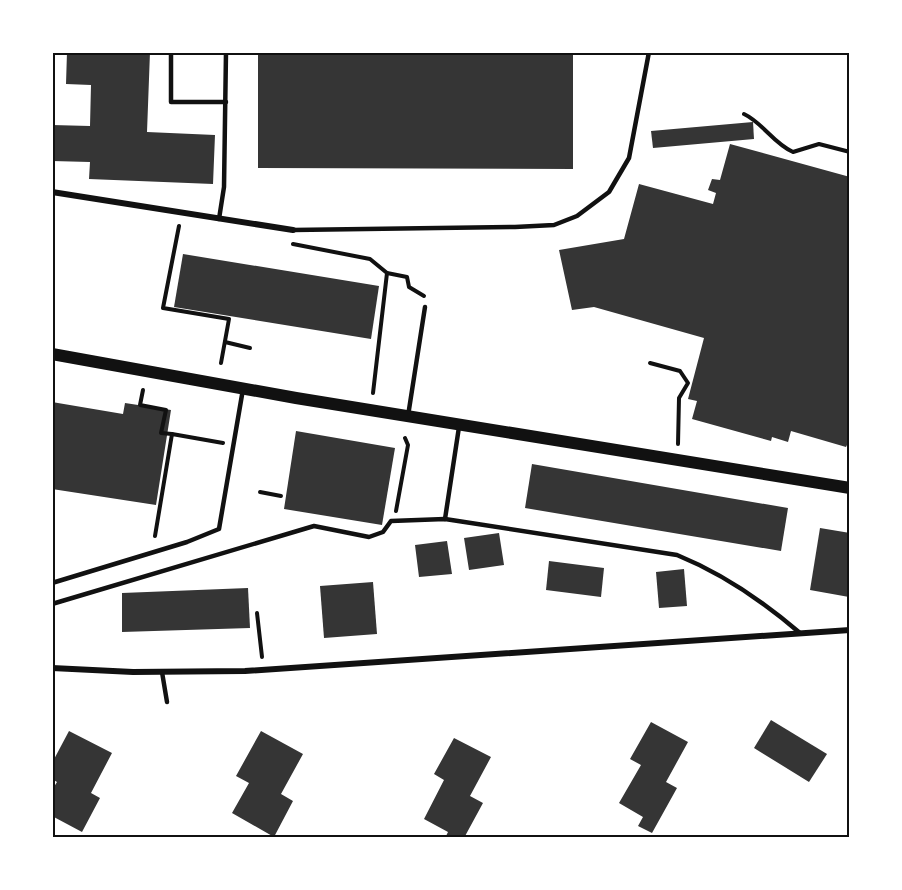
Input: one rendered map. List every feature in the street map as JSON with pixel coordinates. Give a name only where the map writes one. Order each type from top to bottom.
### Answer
[{"type":"main road","points":[[52,354],[243,389],[849,488]]},
{"type":"street","points":[[52,192],[293,230]]},
{"type":"street","points":[[52,668],[162,672],[320,666],[849,630]]},
{"type":"lane","points":[[171,52],[171,102],[226,102]]},
{"type":"lane","points":[[219,219],[224,186],[226,52]]},
{"type":"lane","points":[[293,230],[515,227],[554,225],[578,216],[609,192],[629,158],[649,52]]},
{"type":"lane","points":[[408,416],[425,307]]},
{"type":"lane","points":[[52,583],[188,542],[219,529],[243,389]]},
{"type":"lane","points":[[445,519],[460,424]]},
{"type":"lane","points":[[52,604],[314,526],[369,537],[383,532],[391,522],[395,521],[445,519],[677,555],[699,564],[773,610],[800,633]]},
{"type":"lane","points":[[162,672],[167,702]]},
{"type":"path","points":[[744,114],[756,119],[793,152],[819,144],[849,152]]},
{"type":"path","points":[[189,228],[178,226],[163,308],[229,319],[221,363]]},
{"type":"path","points":[[292,244],[370,259],[387,273],[407,277],[409,286],[429,299]]},
{"type":"path","points":[[373,393],[387,273]]},
{"type":"path","points":[[225,342],[250,348]]},
{"type":"path","points":[[650,363],[680,371],[688,383],[679,398],[678,444]]},
{"type":"path","points":[[143,390],[140,405],[166,410],[161,433],[234,445]]},
{"type":"path","points":[[155,536],[172,434]]},
{"type":"path","points":[[395,521],[408,445],[405,438]]},
{"type":"path","points":[[260,492],[281,496]]},
{"type":"path","points":[[257,614],[262,657]]},
{"type":"building","points":[[67,52],[150,52],[147,132],[215,135],[213,184],[89,179],[90,162],[52,161],[52,125],[90,126],[91,85],[66,84]]},
{"type":"building","points":[[258,52],[573,52],[573,169],[258,168]]},
{"type":"building","points":[[753,122],[754,139],[653,148],[651,131]]},
{"type":"building","points":[[730,144],[850,177],[850,439],[846,447],[791,431],[788,442],[772,437],[771,441],[692,419],[697,401],[688,399],[704,338],[594,307],[572,310],[559,250],[624,239],[639,184],[713,204],[716,193],[708,190],[712,179],[720,180]]},
{"type":"building","points":[[183,254],[379,286],[371,339],[174,307]]},
{"type":"building","points":[[52,402],[123,414],[125,403],[171,410],[156,505],[52,489]]},
{"type":"building","points":[[296,431],[395,448],[382,525],[284,509]]},
{"type":"building","points":[[532,464],[788,508],[781,551],[525,508]]},
{"type":"building","points":[[820,528],[850,533],[849,597],[810,590]]},
{"type":"building","points":[[499,533],[504,565],[469,570],[464,538]]},
{"type":"building","points":[[447,541],[452,574],[419,577],[415,545]]},
{"type":"building","points":[[549,561],[604,568],[601,597],[546,590]]},
{"type":"building","points":[[684,569],[687,606],[659,608],[656,572]]},
{"type":"building","points":[[373,582],[377,634],[324,638],[320,586]]},
{"type":"building","points":[[248,588],[250,628],[122,632],[122,593]]},
{"type":"building","points":[[771,720],[827,754],[809,782],[754,748]]},
{"type":"building","points":[[651,722],[688,742],[666,782],[677,788],[652,833],[638,826],[643,817],[619,803],[641,765],[630,759]]},
{"type":"building","points":[[69,731],[112,753],[91,793],[100,798],[82,832],[52,816],[52,790],[57,782],[52,779],[52,763]]},
{"type":"building","points":[[261,731],[303,754],[281,794],[293,801],[274,837],[232,813],[249,783],[236,776]]},
{"type":"building","points":[[454,738],[491,757],[470,796],[483,803],[464,838],[445,838],[448,832],[424,819],[444,780],[434,774]]}]
